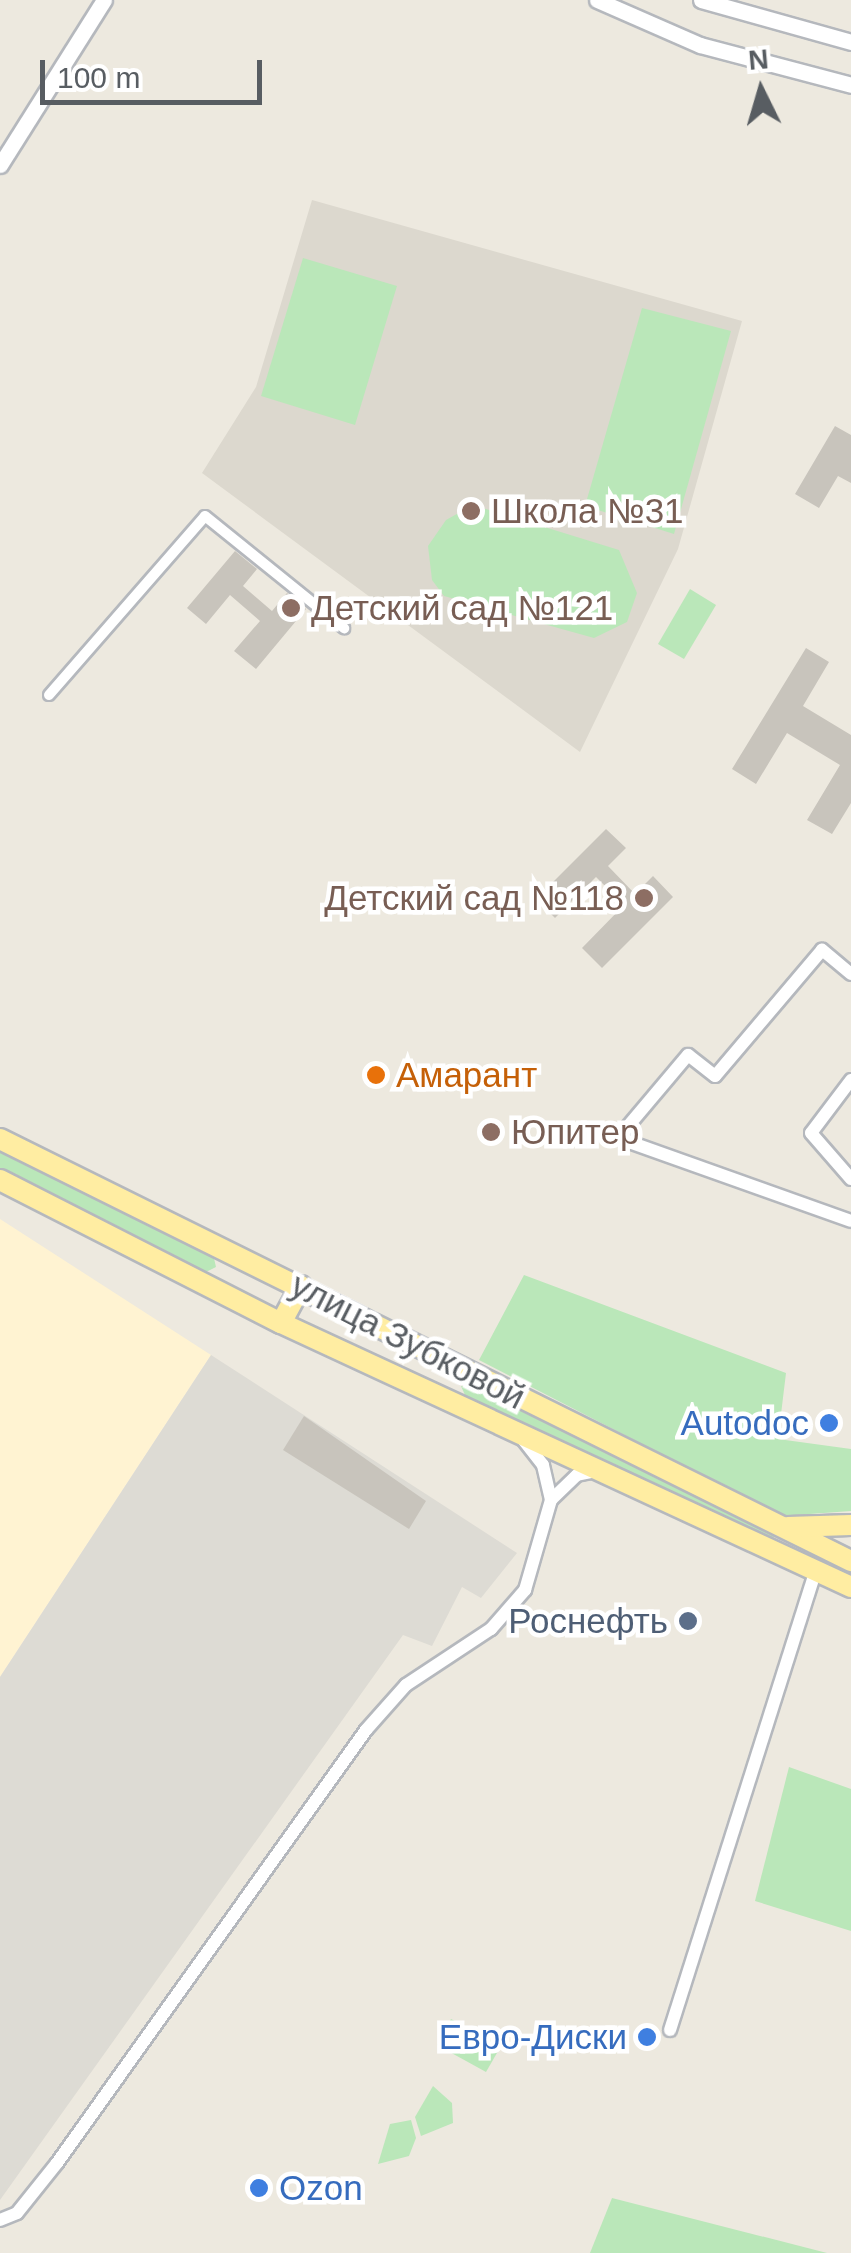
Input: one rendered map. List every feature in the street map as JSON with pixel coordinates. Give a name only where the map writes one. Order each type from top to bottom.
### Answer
[{"type":"main road","name":"улица Зубковой","points":[[0,1139],[851,1560]]},
{"type":"main road","name":"улица Зубковой","points":[[0,1180],[281,1323],[851,1587]]},
{"type":"main road","points":[[204,1284],[220,1279],[219,1249]]},
{"type":"main road","points":[[240,1302],[232,1285],[238,1269],[258,1266]]},
{"type":"main road","points":[[281,1323],[301,1286]]},
{"type":"main road","points":[[449,1401],[441,1382],[448,1370],[469,1373]]},
{"type":"main road","points":[[778,1526],[847,1526]]},
{"type":"main road","points":[[810,1567],[816,1544],[847,1526]]},
{"type":"street","points":[[0,165],[104,0]]},
{"type":"street","points":[[598,0],[700,45],[851,85]]},
{"type":"street","points":[[702,0],[851,42]]},
{"type":"street","points":[[49,696],[205,516],[344,628]]},
{"type":"street","points":[[851,974],[822,950],[715,1076],[688,1055],[618,1138],[851,1220]]},
{"type":"street","points":[[851,1080],[811,1132],[851,1178]]},
{"type":"street","points":[[0,2220],[17,2213],[58,2164],[366,1730],[406,1685],[512,1609],[534,1566],[551,1500],[543,1465],[521,1436]]},
{"type":"street","points":[[551,1500],[577,1475],[596,1471]]},
{"type":"street","points":[[670,2030],[810,1567]]},
{"type":"shaded area","name":"Школа №31","points":[[312,200],[742,321],[678,549],[580,752],[202,473],[256,387]]},
{"type":"shaded area","points":[[0,1219],[211,1355],[0,1677]]},
{"type":"shaded area","points":[[211,1355],[517,1553],[481,1598],[462,1587],[432,1646],[403,1635],[0,2200],[0,1677]]},
{"type":"green space","points":[[303,258],[397,286],[355,425],[261,396]]},
{"type":"green space","points":[[642,308],[731,331],[674,534],[585,506]]},
{"type":"green space","points":[[473,505],[619,550],[637,593],[627,622],[594,638],[444,596],[432,580],[428,546],[446,520]]},
{"type":"green space","points":[[690,589],[716,605],[684,659],[658,644]]},
{"type":"green space","points":[[0,1148],[213,1254],[216,1267],[204,1273],[0,1169]]},
{"type":"green space","points":[[524,1275],[786,1373],[778,1439],[851,1449],[851,1511],[782,1516],[479,1360]]},
{"type":"green space","points":[[461,1386],[472,1387],[778,1536],[768,1539],[468,1402]]},
{"type":"green space","points":[[789,1767],[851,1789],[851,1931],[755,1901]]},
{"type":"green space","points":[[451,2019],[501,2046],[486,2072],[437,2045]]},
{"type":"green space","points":[[433,2086],[452,2103],[453,2123],[421,2136],[415,2117]]},
{"type":"green space","points":[[411,2120],[416,2138],[409,2156],[378,2164],[390,2124]]},
{"type":"green space","points":[[612,2198],[827,2253],[590,2253]]},
{"type":"building","points":[[835,426],[851,435],[851,483],[838,476],[819,508],[795,494]]},
{"type":"building","name":"Детский сад №121","points":[[235,551],[257,569],[243,586],[272,611],[287,593],[306,609],[256,669],[234,651],[260,621],[230,595],[206,624],[187,608]]},
{"type":"building","points":[[806,648],[829,662],[803,706],[851,735],[851,803],[832,834],[807,820],[840,765],[787,733],[756,784],[732,769]]},
{"type":"building","name":"Детский сад №118","points":[[606,829],[626,848],[608,866],[635,894],[653,876],[673,897],[602,968],[582,948],[624,905],[596,877],[555,918],[536,899]]},
{"type":"building","points":[[304,1416],[426,1501],[409,1529],[283,1450]]},
{"type":"place","name":"Школа №31","points":[[471,511]]},
{"type":"place","name":"Детский сад №121","points":[[291,608]]},
{"type":"place","name":"Детский сад №118","points":[[644,898]]},
{"type":"place","name":"Амарант","points":[[376,1075]]},
{"type":"place","name":"Юпитер","points":[[491,1132]]},
{"type":"place","name":"Autodoc","points":[[829,1423]]},
{"type":"place","name":"Роснефть","points":[[688,1621]]},
{"type":"place","name":"Евро-Диски","points":[[647,2037]]},
{"type":"place","name":"Ozon","points":[[259,2188]]}]
